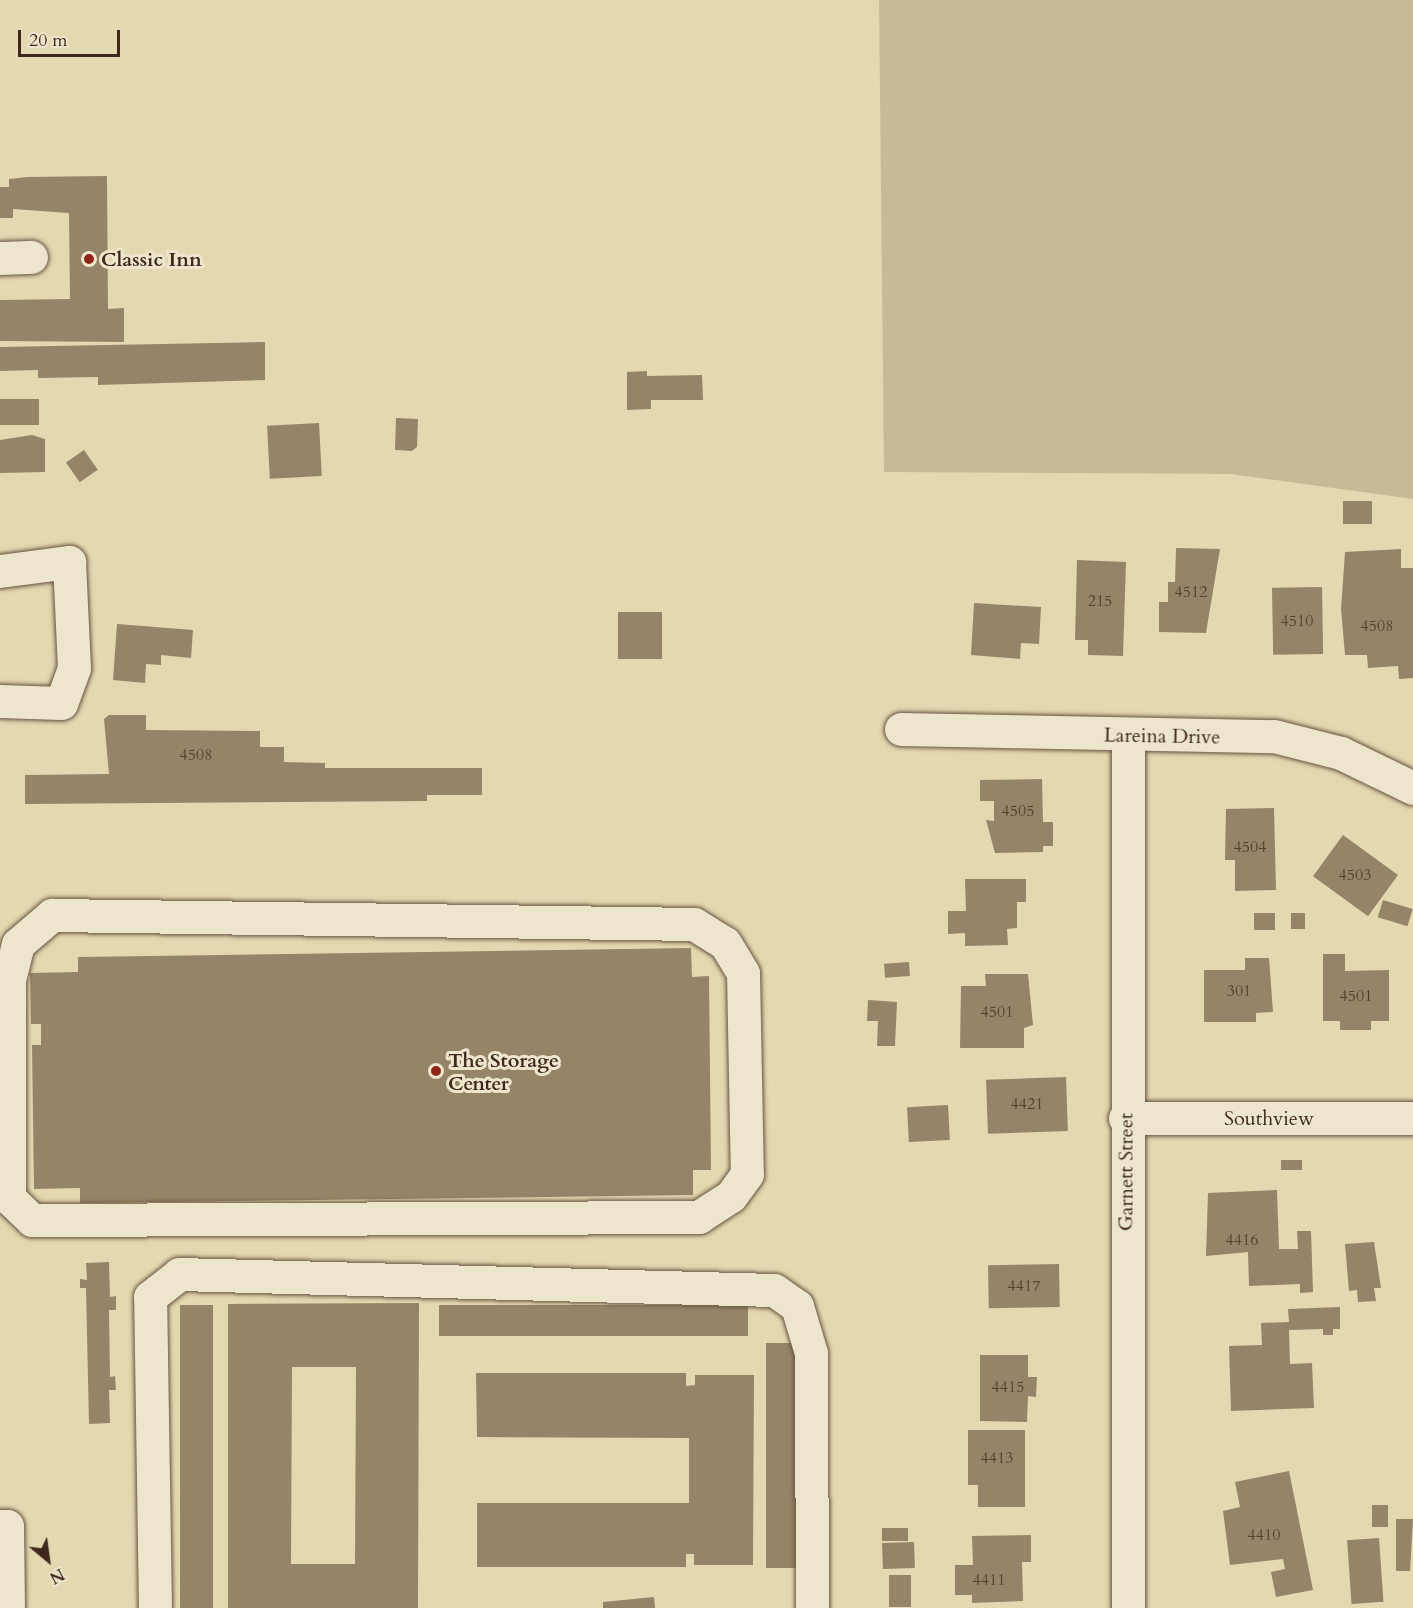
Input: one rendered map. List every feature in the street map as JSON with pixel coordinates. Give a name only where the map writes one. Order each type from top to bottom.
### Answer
[{"type":"street","points":[[0,570],[69,562],[74,668],[61,703],[0,701]]},
{"type":"street","name":"Lareina Drive","points":[[900,729],[1128,736],[1274,736],[1341,753],[1413,788]]},
{"type":"street","name":"Garnett Street","points":[[1128,736],[1125,1118],[1128,1608]]},
{"type":"street","points":[[52,915],[694,924],[725,943],[743,973],[747,1174],[731,1196],[699,1216],[32,1220],[9,1198],[4,1096],[9,980],[18,944],[52,915]]},
{"type":"street","name":"Southview","points":[[1125,1118],[1413,1118]]},
{"type":"street","points":[[155,1608],[150,1297],[179,1274],[774,1290],[798,1306],[811,1353],[812,1608]]},
{"type":"street","points":[[0,1526],[7,1526],[8,1608]]},
{"type":"shaded area","points":[[879,0],[1413,0],[1413,499],[1231,474],[884,472]]},
{"type":"building","name":"Classic Inn","points":[[107,176],[108,309],[124,308],[124,342],[0,341],[0,300],[70,299],[69,213],[13,209],[13,218],[0,218],[0,187],[9,187],[9,179],[28,177]]},
{"type":"building","points":[[265,342],[265,380],[98,385],[98,377],[38,378],[38,370],[0,371],[0,347]]},
{"type":"building","points":[[647,371],[647,376],[702,375],[703,400],[651,400],[651,409],[627,410],[627,372]]},
{"type":"building","points":[[0,399],[39,399],[39,425],[0,425]]},
{"type":"building","points":[[396,418],[418,419],[417,447],[412,451],[395,450]]},
{"type":"building","points":[[319,423],[322,476],[270,479],[267,426]]},
{"type":"building","points":[[32,435],[45,439],[45,472],[0,473],[0,440]]},
{"type":"building","points":[[84,450],[98,470],[80,482],[66,463]]},
{"type":"building","points":[[1343,501],[1372,501],[1372,524],[1343,524]]},
{"type":"building","points":[[1176,548],[1220,549],[1206,633],[1159,632],[1159,602],[1168,602],[1168,582],[1175,582]]},
{"type":"building","points":[[1401,549],[1401,568],[1413,568],[1413,678],[1399,679],[1398,666],[1368,668],[1367,655],[1345,655],[1341,609],[1345,552]]},
{"type":"building","points":[[1077,560],[1126,562],[1123,656],[1088,655],[1088,640],[1075,640]]},
{"type":"building","points":[[1322,587],[1323,654],[1273,655],[1272,588]]},
{"type":"building","points":[[974,603],[1041,607],[1039,644],[1021,643],[1020,659],[971,655]]},
{"type":"building","points":[[618,612],[662,612],[662,659],[618,659]]},
{"type":"building","points":[[117,624],[193,630],[191,658],[161,655],[161,665],[146,664],[145,683],[113,680]]},
{"type":"building","points":[[109,715],[146,715],[146,730],[260,731],[260,747],[284,747],[284,762],[325,763],[325,768],[482,768],[482,795],[427,795],[427,801],[25,804],[25,775],[109,774],[104,719]]},
{"type":"building","points":[[1042,779],[1043,822],[1053,822],[1053,846],[1043,846],[1043,852],[995,853],[986,820],[994,821],[994,801],[980,801],[980,780]]},
{"type":"building","points":[[1274,808],[1276,890],[1235,891],[1235,860],[1225,860],[1226,809]]},
{"type":"building","points":[[1343,835],[1398,875],[1368,916],[1313,876]]},
{"type":"building","points":[[965,879],[1026,879],[1026,902],[1017,902],[1017,928],[1007,929],[1008,945],[965,946],[965,933],[948,934],[948,911],[966,911]]},
{"type":"building","points":[[1383,900],[1413,909],[1407,926],[1378,917]]},
{"type":"building","points":[[1254,913],[1275,913],[1275,930],[1254,930]]},
{"type":"building","points":[[1291,913],[1305,913],[1305,929],[1291,929]]},
{"type":"building","points":[[691,948],[692,977],[709,976],[711,1170],[693,1170],[693,1195],[80,1203],[80,1188],[34,1189],[32,1045],[41,1045],[41,1024],[31,1024],[30,973],[78,972],[78,957]]},
{"type":"building","points":[[1323,954],[1345,954],[1345,971],[1389,970],[1389,1021],[1371,1021],[1371,1030],[1340,1030],[1340,1021],[1323,1021]]},
{"type":"building","points":[[1245,958],[1269,958],[1273,1012],[1256,1013],[1256,1022],[1204,1022],[1204,970],[1245,970]]},
{"type":"building","points":[[909,962],[910,976],[885,978],[884,964]]},
{"type":"building","points":[[985,974],[1028,974],[1033,1025],[1024,1028],[1024,1048],[960,1048],[961,986],[986,986]]},
{"type":"building","points":[[868,1000],[897,1002],[895,1046],[877,1046],[878,1021],[867,1021]]},
{"type":"building","points":[[1066,1077],[1068,1131],[988,1134],[986,1080]]},
{"type":"building","points":[[948,1105],[950,1140],[909,1142],[907,1107]]},
{"type":"building","points":[[1281,1160],[1302,1160],[1302,1170],[1281,1170]]},
{"type":"building","points":[[1277,1190],[1279,1249],[1298,1249],[1297,1231],[1311,1231],[1313,1292],[1300,1293],[1300,1284],[1249,1286],[1248,1252],[1206,1256],[1208,1193]]},
{"type":"building","points":[[1374,1242],[1381,1288],[1374,1288],[1376,1301],[1358,1302],[1357,1290],[1349,1291],[1345,1244]]},
{"type":"building","points":[[109,1262],[110,1297],[116,1296],[116,1310],[109,1310],[110,1377],[115,1376],[116,1390],[109,1390],[110,1423],[89,1424],[86,1288],[80,1288],[80,1279],[87,1280],[86,1263]]},
{"type":"building","points":[[1059,1264],[1060,1307],[989,1308],[988,1265]]},
{"type":"building","points":[[419,1303],[418,1608],[228,1608],[228,1304]],"holes":[[[292,1367],[356,1367],[355,1564],[291,1564]]]},
{"type":"building","points":[[180,1305],[213,1305],[213,1608],[180,1608]]},
{"type":"building","points":[[439,1305],[748,1305],[748,1336],[439,1336]]},
{"type":"building","points":[[1340,1307],[1340,1329],[1333,1329],[1333,1335],[1323,1335],[1323,1329],[1289,1330],[1290,1364],[1312,1363],[1314,1408],[1231,1411],[1229,1346],[1262,1345],[1261,1323],[1289,1322],[1288,1309]]},
{"type":"building","points":[[766,1343],[798,1343],[798,1568],[766,1568]]},
{"type":"building","points":[[980,1355],[1028,1355],[1028,1377],[1037,1377],[1036,1397],[1028,1396],[1027,1422],[980,1421]]},
{"type":"building","points":[[476,1373],[686,1373],[686,1386],[695,1385],[695,1375],[754,1375],[753,1565],[694,1565],[694,1554],[686,1554],[686,1567],[477,1567],[477,1503],[689,1503],[689,1438],[477,1437]]},
{"type":"building","points":[[968,1430],[1025,1430],[1025,1507],[978,1507],[978,1485],[968,1485]]},
{"type":"building","points":[[1289,1471],[1313,1590],[1276,1597],[1271,1572],[1285,1569],[1283,1559],[1230,1565],[1223,1511],[1240,1507],[1235,1482]]},
{"type":"building","points":[[1372,1505],[1388,1505],[1388,1527],[1372,1527]]},
{"type":"building","points":[[1396,1519],[1413,1519],[1410,1571],[1396,1571]]},
{"type":"building","points":[[882,1528],[908,1528],[908,1541],[882,1541]]},
{"type":"building","points":[[1031,1535],[1031,1562],[1022,1562],[1023,1601],[972,1603],[972,1595],[955,1595],[955,1565],[973,1565],[972,1536]]},
{"type":"building","points":[[1379,1538],[1383,1602],[1352,1604],[1347,1540]]},
{"type":"building","points":[[914,1542],[915,1568],[883,1569],[882,1543]]},
{"type":"building","points":[[889,1575],[911,1575],[911,1607],[889,1607]]},
{"type":"building","points":[[654,1597],[655,1608],[603,1608],[603,1602]]},
{"type":"place","name":"Classic Inn","points":[[89,259]]},
{"type":"place","name":"The Storage Center","points":[[436,1071]]}]
